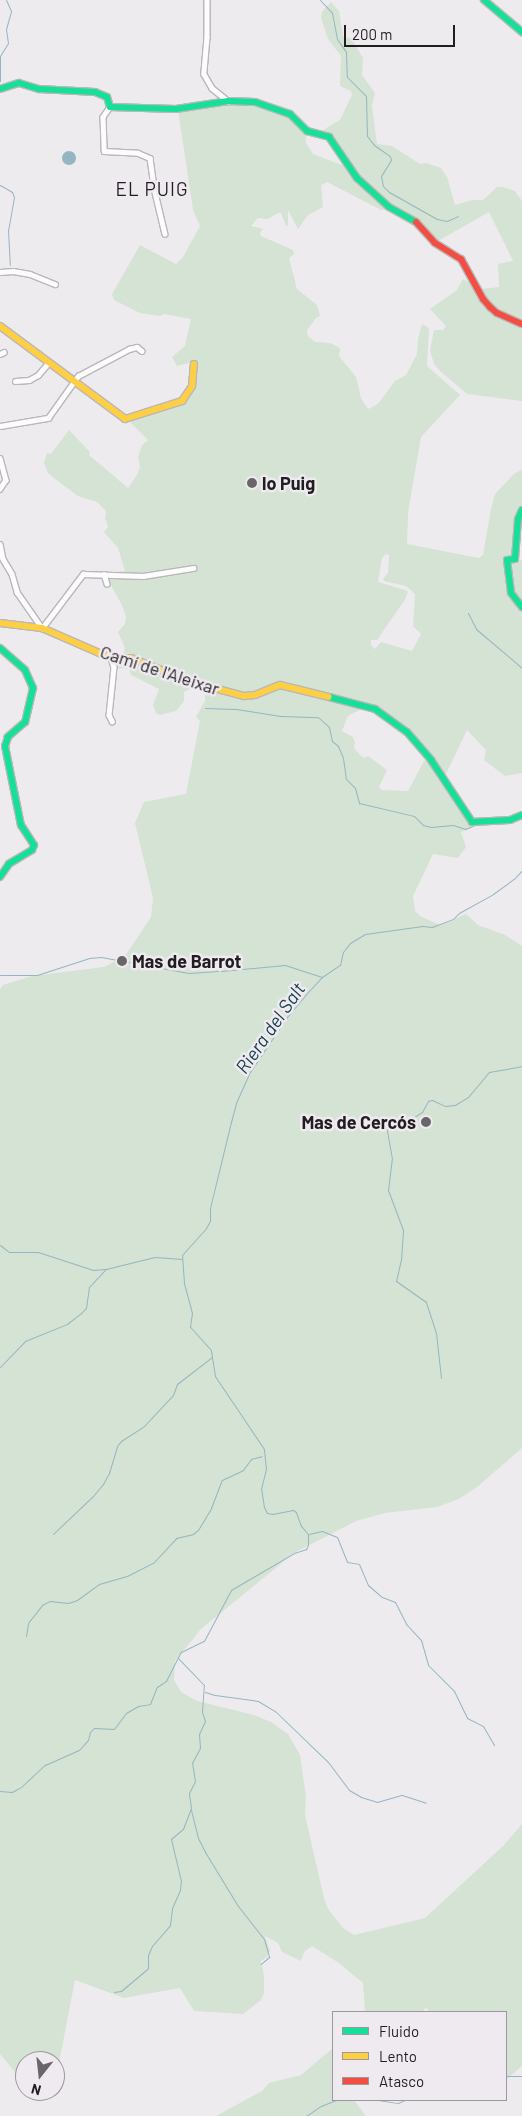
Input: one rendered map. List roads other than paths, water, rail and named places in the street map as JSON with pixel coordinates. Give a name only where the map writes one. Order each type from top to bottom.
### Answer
[{"type":"street","points":[[207,0],[204,74],[212,88],[228,101]]},
{"type":"street","points":[[484,0],[522,32]]},
{"type":"street","points":[[0,89],[18,83],[39,89],[95,92],[107,97],[110,107]]},
{"type":"street","points":[[110,107],[176,109],[228,101],[255,102],[290,114],[307,131],[328,137],[357,178],[389,207],[418,223],[435,243],[461,259],[483,299],[490,307],[497,313],[522,324]]},
{"type":"street","points":[[110,107],[103,117],[104,151],[138,153],[150,158],[154,188],[165,234]]},
{"type":"street","points":[[0,272],[13,271],[30,274],[55,284]]},
{"type":"street","points":[[0,326],[125,419],[182,401],[192,386],[194,364]]},
{"type":"street","points":[[0,426],[48,418],[73,381],[90,369],[129,349],[137,347],[142,351]]},
{"type":"street","points":[[15,381],[29,380],[38,375],[48,363]]},
{"type":"street","points":[[0,458],[6,480],[0,489]]},
{"type":"street","points":[[522,510],[518,519],[515,560],[507,560],[511,593],[522,607]]},
{"type":"street","points":[[0,544],[3,559],[12,574],[17,592],[42,628],[83,574],[143,576],[193,568]]},
{"type":"street","points":[[104,574],[107,584]]},
{"type":"street","name":"Camí de l'Aleixar","points":[[0,623],[42,628],[69,638],[111,658],[131,658],[192,682],[244,696],[255,696],[280,685],[375,709],[408,732],[431,760],[472,822],[510,820],[522,815]]},
{"type":"street","points":[[0,648],[26,670],[33,688],[25,722],[8,737],[5,750],[21,825],[34,845],[32,850],[9,864],[0,877]]},
{"type":"street","points":[[110,721],[109,715],[114,683],[114,667],[111,658]]},
{"type":"water","points":[[66,151],[72,151],[76,158],[72,165],[66,165],[62,161],[62,155]]},
{"type":"waterway","points":[[0,81],[0,56],[8,43],[6,29],[11,11],[6,0]]},
{"type":"waterway","points":[[320,0],[332,13],[337,39],[346,52],[347,77],[366,96],[367,136],[374,145],[390,156],[391,160],[381,176],[383,186],[389,192],[437,219],[447,221],[458,216]]},
{"type":"waterway","points":[[0,185],[12,192],[14,197],[8,230],[10,265]]},
{"type":"waterway","points":[[468,613],[476,629],[522,668]]},
{"type":"waterway","points":[[205,708],[236,709],[280,716],[318,717],[329,727],[332,741],[338,746],[343,758],[346,779],[355,788],[359,803],[414,816],[423,825],[431,827],[453,825],[465,829],[475,825]]},
{"type":"waterway","points":[[484,824],[505,823]]},
{"type":"waterway","name":"Riera del Salt","points":[[0,1791],[12,1792],[21,1787],[45,1765],[79,1750],[88,1740],[90,1732],[94,1728],[114,1729],[126,1713],[138,1706],[150,1704],[157,1687],[166,1681],[181,1652],[204,1641],[231,1590],[294,1553],[306,1549],[308,1534],[301,1526],[296,1512],[293,1510],[272,1514],[267,1513],[264,1507],[261,1489],[266,1469],[264,1449],[215,1376],[211,1350],[190,1327],[192,1313],[184,1283],[182,1255],[210,1221],[210,1208],[236,1103],[250,1072],[287,1017],[322,977],[340,965],[343,952],[350,943],[365,934],[422,926],[432,927],[453,919],[459,913],[493,894],[514,879],[522,870]]},
{"type":"waterway","points":[[0,975],[37,975],[89,958],[101,957],[189,973],[218,971]]},
{"type":"waterway","points":[[221,971],[285,965],[321,977]]},
{"type":"waterway","points":[[441,1378],[436,1333],[426,1302],[396,1281],[401,1260],[403,1230],[388,1190],[392,1159],[386,1126],[402,1125],[422,1112],[428,1101],[432,1100],[445,1106],[455,1105],[468,1097],[489,1072],[522,1066]]},
{"type":"waterway","points":[[0,1245],[9,1252],[38,1252],[93,1270],[105,1269]]},
{"type":"waterway","points":[[0,1367],[25,1341],[67,1324],[81,1313],[86,1308],[89,1287],[106,1269],[155,1257],[182,1259]]},
{"type":"waterway","points":[[53,1534],[103,1484],[109,1473],[117,1446],[121,1441],[144,1426],[173,1395],[177,1384],[212,1357]]},
{"type":"waterway","points":[[26,1636],[28,1623],[42,1605],[50,1601],[68,1603],[77,1600],[99,1584],[127,1576],[154,1562],[176,1538],[193,1534],[198,1530],[211,1508],[222,1480],[243,1470],[251,1459],[262,1456]]},
{"type":"waterway","points":[[309,1534],[322,1531],[337,1537],[347,1562],[359,1564],[368,1585],[382,1597],[395,1602],[406,1624],[421,1640],[428,1665],[454,1691],[467,1718],[483,1726],[494,1745]]},
{"type":"waterway","points":[[114,1992],[121,1991],[148,1968],[148,1955],[152,1946],[170,1925],[172,1908],[180,1890],[181,1881],[171,1839],[183,1829],[191,1808],[189,1793],[195,1781],[192,1763],[200,1748],[199,1734],[205,1721],[202,1712],[204,1685],[178,1658]]},
{"type":"waterway","points":[[205,1692],[258,1701],[276,1712],[328,1762],[349,1790],[361,1797],[377,1802],[402,1795],[426,1803]]},
{"type":"waterway","points":[[191,1810],[198,1838],[205,1852],[238,1906],[264,1939],[269,1957],[261,1964]]},
{"type":"waterway","points":[[507,2076],[522,2076]]},
{"type":"waterway","points":[[306,2116],[321,2106],[334,2101]]},
{"type":"waterway","points":[[385,2101],[398,2103],[403,2101]]},
{"type":"place","name":"lo Puig","points":[[252,483]]},
{"type":"place","name":"Mas de Barrot","points":[[122,961]]},
{"type":"place","name":"Mas de Cercós","points":[[426,1122]]},
{"type":"district","name":"EL PUIG","points":[[152,189]]}]
